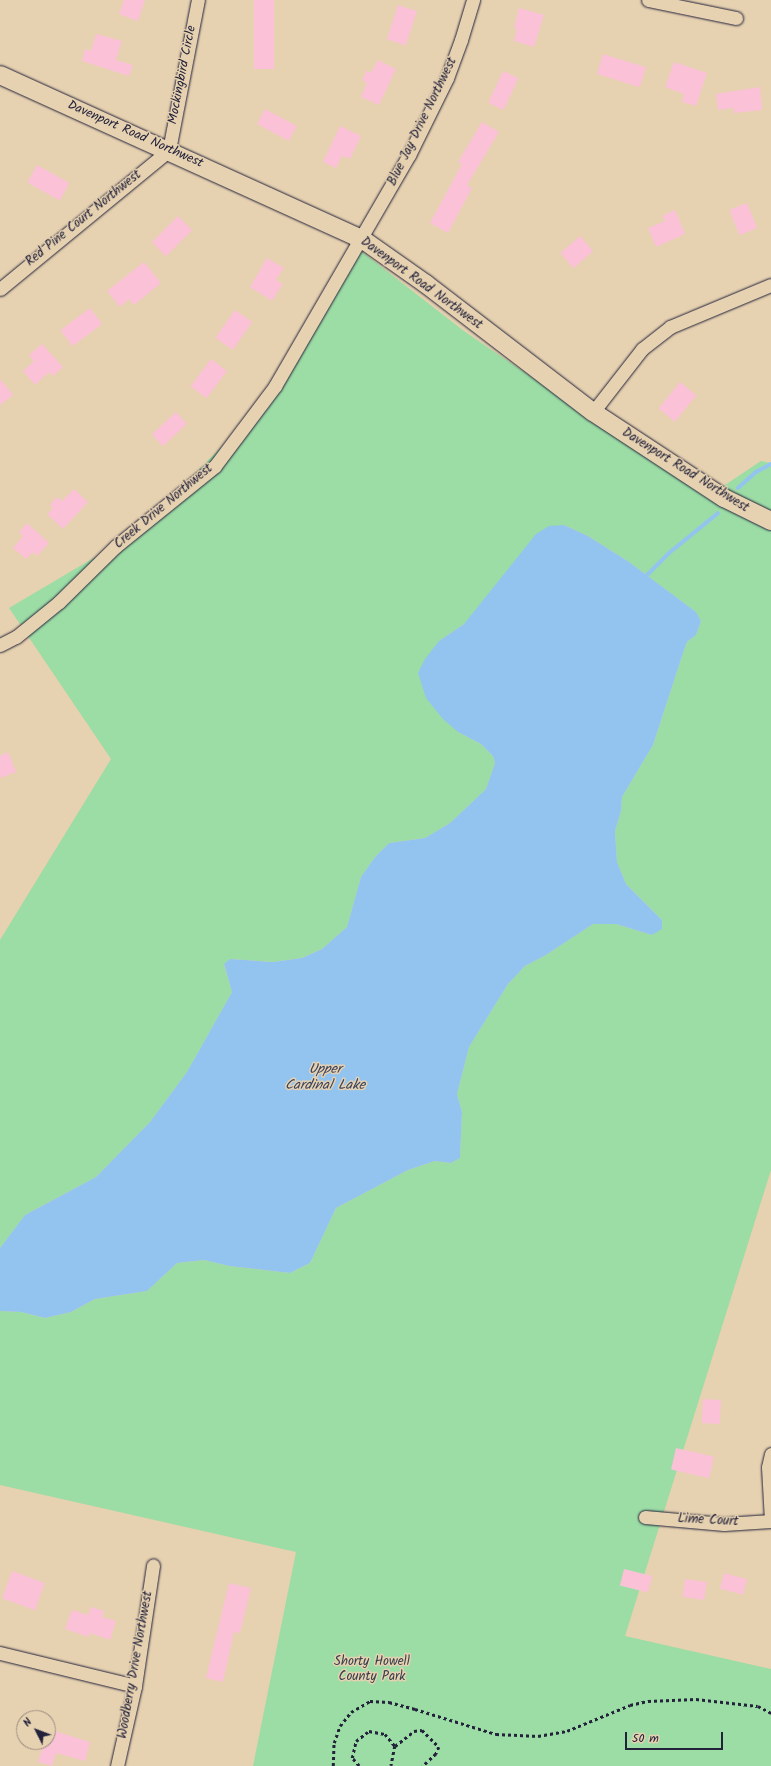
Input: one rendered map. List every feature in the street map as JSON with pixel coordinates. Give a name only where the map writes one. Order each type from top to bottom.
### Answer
[{"type":"street","name":"Mockingbird Circle","points":[[169,150],[198,0]]},
{"type":"street","name":"Blue Jay Drive Northwest","points":[[362,239],[409,155],[447,78],[462,40],[473,0]]},
{"type":"street","points":[[648,0],[736,18]]},
{"type":"street","name":"Davenport Road Northwest","points":[[0,75],[169,150],[362,239],[426,284],[594,412],[724,498],[771,521]]},
{"type":"street","name":"Red Pine Court Northwest","points":[[0,289],[169,150]]},
{"type":"street","name":"Creek Drive Northwest","points":[[0,645],[16,637],[59,602],[116,546],[215,466],[275,386],[362,239]]},
{"type":"street","points":[[594,412],[642,349],[670,327],[771,284]]},
{"type":"street","points":[[771,1454],[768,1467],[771,1521]]},
{"type":"street","name":"Lime Court","points":[[645,1517],[724,1524],[771,1521]]},
{"type":"street","name":"Woodberry Drive Northwest","points":[[118,1766],[135,1686],[153,1565]]},
{"type":"street","points":[[0,1653],[135,1686]]},
{"type":"path","points":[[332,1766],[334,1744],[340,1726],[351,1712],[370,1701],[389,1702],[496,1734],[538,1736],[567,1731],[630,1705],[648,1701],[696,1699],[758,1706],[771,1713]]},
{"type":"path","points":[[393,1765],[395,1746],[414,1731],[422,1730],[438,1747],[436,1754],[423,1766]]},
{"type":"path","points":[[359,1766],[352,1758],[356,1741],[369,1731],[385,1734],[395,1746]]},
{"type":"green space","name":"Shorty Howell County Park","points":[[361,251],[464,331],[603,426],[710,495],[761,461],[771,463],[771,1170],[625,1636],[771,1669],[771,1766],[253,1766],[296,1552],[0,1485],[0,1311],[21,1312],[45,1318],[71,1312],[95,1299],[147,1291],[177,1263],[204,1260],[229,1266],[290,1273],[310,1263],[336,1208],[408,1170],[435,1161],[451,1163],[460,1158],[462,1112],[457,1094],[469,1047],[508,984],[525,966],[546,955],[593,924],[616,924],[652,935],[662,920],[626,884],[617,862],[615,831],[621,811],[622,797],[653,745],[687,642],[696,635],[701,621],[696,612],[629,562],[588,536],[564,525],[464,624],[439,641],[458,732],[481,744],[493,756],[495,763],[486,789],[450,823],[425,838],[389,843],[375,857],[361,877],[347,927],[322,949],[302,958],[273,962],[230,959],[224,965],[232,992],[187,1072],[150,1122],[96,1177],[25,1215],[0,1248],[0,940],[111,759],[9,608],[136,533],[245,423]]},
{"type":"water","name":"Upper Cardinal Lake","points":[[564,525],[588,536],[629,562],[696,612],[701,621],[696,635],[687,642],[653,745],[622,797],[621,811],[615,831],[617,862],[626,884],[662,920],[662,929],[652,935],[616,924],[593,924],[546,955],[525,966],[508,984],[469,1047],[457,1094],[462,1112],[460,1158],[451,1163],[435,1161],[408,1170],[336,1208],[310,1263],[290,1273],[229,1266],[204,1260],[177,1263],[147,1291],[95,1299],[71,1312],[45,1318],[21,1312],[0,1311],[0,1248],[25,1215],[96,1177],[150,1122],[187,1072],[232,992],[224,964],[230,959],[273,962],[302,958],[322,949],[347,927],[361,877],[375,857],[389,843],[425,838],[450,823],[486,789],[495,763],[493,756],[481,744],[458,732],[443,719],[426,698],[418,673],[425,659],[439,641],[464,624],[536,534],[549,526]]},
{"type":"building","points":[[124,0],[145,0],[138,21],[119,14]]},
{"type":"building","points":[[254,0],[274,0],[274,69],[254,69]]},
{"type":"building","points":[[398,5],[417,11],[406,45],[387,39]]},
{"type":"building","points":[[519,8],[544,15],[534,47],[514,41],[517,29],[514,28]]},
{"type":"building","points":[[96,34],[122,41],[116,60],[133,65],[129,76],[82,61],[85,49],[91,51]]},
{"type":"building","points":[[603,54],[646,67],[640,87],[597,74]]},
{"type":"building","points":[[378,60],[396,69],[379,105],[361,97],[367,83],[362,80],[367,70],[371,73]]},
{"type":"building","points":[[674,62],[707,73],[696,106],[682,102],[684,94],[665,87]]},
{"type":"building","points":[[503,71],[518,78],[504,110],[488,103]]},
{"type":"building","points":[[760,87],[762,110],[734,113],[734,108],[718,110],[716,94]]},
{"type":"building","points":[[265,109],[297,126],[289,141],[257,124]]},
{"type":"building","points":[[482,122],[499,132],[467,185],[472,188],[448,233],[430,223],[462,164],[458,162]]},
{"type":"building","points":[[340,126],[361,136],[350,159],[342,156],[336,168],[323,162]]},
{"type":"building","points":[[37,165],[69,183],[60,200],[27,182]]},
{"type":"building","points":[[747,203],[757,228],[739,235],[729,210]]},
{"type":"building","points":[[675,210],[685,234],[656,247],[648,228],[665,221],[662,216]]},
{"type":"building","points":[[178,216],[192,230],[166,256],[152,242]]},
{"type":"building","points":[[580,236],[593,251],[573,268],[560,253]]},
{"type":"building","points":[[267,258],[284,268],[276,280],[283,284],[272,301],[250,287]]},
{"type":"building","points":[[144,262],[161,283],[134,305],[129,299],[120,307],[107,291]]},
{"type":"building","points":[[90,308],[102,324],[72,346],[60,330]]},
{"type":"building","points":[[235,310],[252,322],[233,350],[215,338]]},
{"type":"building","points":[[42,344],[63,367],[53,376],[49,372],[35,385],[23,371],[34,361],[29,355]]},
{"type":"building","points":[[211,359],[227,371],[207,398],[191,386]]},
{"type":"building","points":[[0,379],[13,395],[0,405]]},
{"type":"building","points":[[680,382],[696,395],[675,422],[659,408]]},
{"type":"building","points":[[176,412],[187,424],[163,446],[152,435]]},
{"type":"building","points":[[74,489],[88,502],[63,529],[47,514],[53,508],[50,505],[57,497],[62,501]]},
{"type":"building","points":[[27,523],[49,543],[37,556],[33,552],[26,559],[13,548],[23,536],[19,532]]},
{"type":"building","points":[[8,752],[16,772],[0,778],[0,756]]},
{"type":"building","points":[[703,1399],[721,1400],[720,1424],[702,1423]]},
{"type":"building","points":[[676,1448],[714,1457],[709,1478],[671,1469]]},
{"type":"building","points":[[624,1569],[652,1576],[648,1593],[620,1585]]},
{"type":"building","points":[[12,1571],[45,1583],[35,1610],[2,1598]]},
{"type":"building","points":[[724,1573],[747,1579],[743,1595],[720,1588]]},
{"type":"building","points":[[685,1579],[707,1582],[704,1600],[682,1597]]},
{"type":"building","points":[[229,1583],[251,1588],[240,1633],[234,1632],[223,1682],[206,1678]]},
{"type":"building","points":[[91,1607],[104,1611],[102,1617],[116,1621],[110,1640],[90,1633],[89,1637],[65,1629],[72,1610],[88,1615]]},
{"type":"building","points":[[56,1731],[90,1742],[85,1761],[56,1753],[52,1766],[38,1762],[42,1750],[56,1750]]},
{"type":"waterway","points":[[738,488],[756,472],[771,464]]},
{"type":"waterway","points":[[647,575],[669,553],[718,513]]}]
